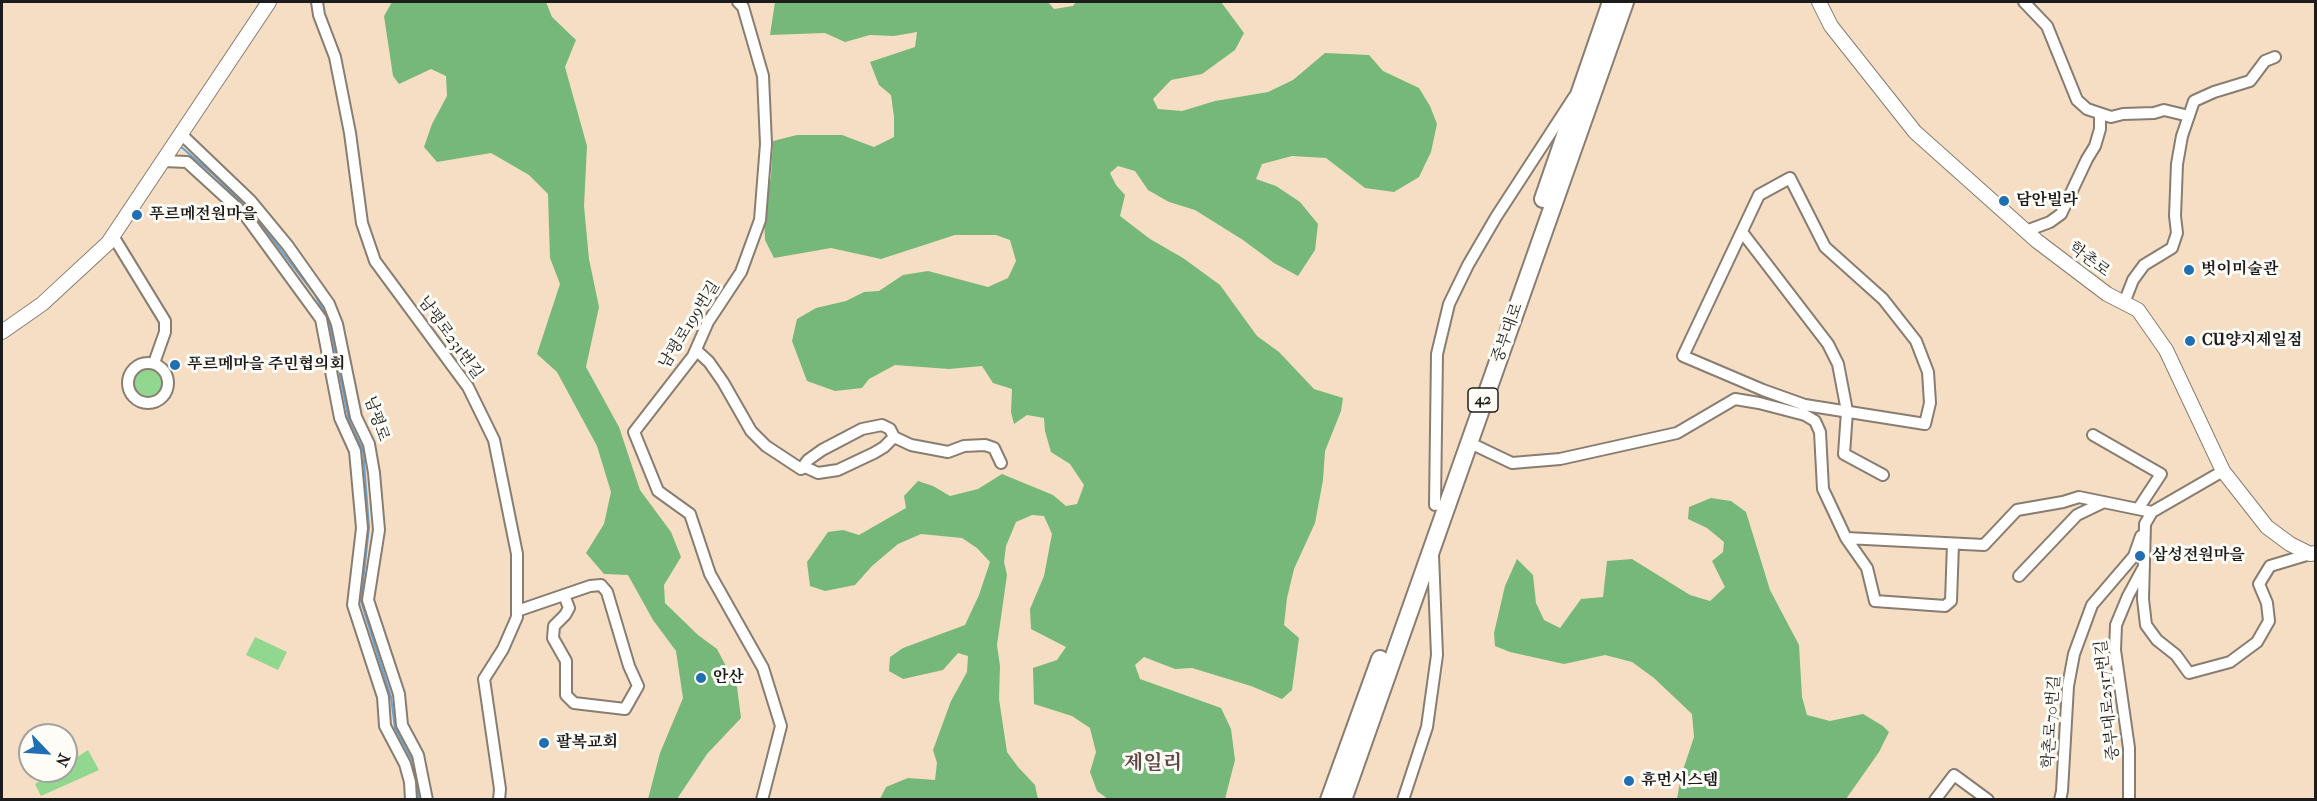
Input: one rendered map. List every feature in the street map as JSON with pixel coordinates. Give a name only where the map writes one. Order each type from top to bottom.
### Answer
[{"type":"main road","name":"중부대로","points":[[1329,800],[1611,2]]},
{"type":"main road","name":"중부대로","points":[[1343,800],[1625,2]]},
{"type":"street","points":[[2,332],[42,304],[108,243],[269,2]]},
{"type":"street","name":"남평로231번길","points":[[317,2],[319,15],[334,57],[350,133],[362,223],[375,261],[468,387],[494,440],[518,554],[518,617],[484,679],[500,789],[499,800]]},
{"type":"street","name":"남평로199번길","points":[[738,2],[743,7],[763,76],[766,144],[760,220],[741,272],[708,322],[696,350],[634,432],[658,491],[690,514],[710,574],[763,668],[781,726],[762,800]]},
{"type":"street","name":"학촌로","points":[[1819,2],[1831,26],[1915,132],[2026,231],[2107,294],[2138,310],[2166,350],[2223,471],[2267,527],[2290,544],[2313,553]]},
{"type":"street","points":[[2024,2],[2047,26],[2077,100],[2087,109],[2111,117],[2164,110],[2189,116]]},
{"type":"street","points":[[2124,303],[2133,280],[2144,265],[2172,248],[2177,233],[2175,216],[2177,164],[2182,136],[2194,101],[2250,81],[2265,61],[2275,57]]},
{"type":"street","points":[[1435,505],[1437,354],[1449,304],[1468,265],[1496,217],[1554,124],[1583,85]]},
{"type":"street","points":[[2026,231],[2050,222],[2061,214],[2095,146],[2100,129],[2100,115]]},
{"type":"street","name":"남평로","points":[[181,134],[250,200],[282,239],[329,304],[337,324],[356,417],[369,444],[374,473],[379,530],[368,600],[399,694],[402,725],[418,755],[427,800]]},
{"type":"street","name":"남평로","points":[[162,161],[187,162],[245,215],[321,319],[340,418],[355,451],[362,528],[353,605],[383,697],[385,726],[405,764],[410,782],[411,800]]},
{"type":"street","points":[[1790,178],[1825,247],[1883,299],[1916,341],[1928,372],[1930,403],[1925,424],[1805,405],[1683,356],[1742,232],[1759,195],[1790,178]]},
{"type":"street","points":[[1742,232],[1828,344],[1838,364],[1847,411],[1844,454],[1883,475]]},
{"type":"street","points":[[113,236],[165,321],[165,332],[154,363]]},
{"type":"street","points":[[696,350],[709,362],[723,382],[751,431],[766,446],[801,469],[805,467],[818,473],[838,470],[884,447],[894,436]]},
{"type":"street","points":[[1759,403],[1763,390]]},
{"type":"street","points":[[1468,442],[1512,463],[1560,459],[1677,433],[1735,399],[1759,403],[1805,415],[1815,421],[1820,432],[1823,489],[1846,538],[1867,568],[1875,601],[1945,606],[1952,601],[1953,544]]},
{"type":"street","points":[[805,467],[804,464],[822,450],[862,429],[882,425],[890,429],[894,436],[911,445],[948,452],[964,446],[985,445],[994,448],[1001,463]]},
{"type":"street","points":[[2093,435],[2161,474],[2138,509]]},
{"type":"street","name":"학촌로70번길","points":[[2060,800],[2068,686],[2074,654],[2092,604],[2134,556],[2145,524],[2152,512],[2223,471]]},
{"type":"street","points":[[1846,538],[1984,545],[2017,510],[2079,497],[2152,512]]},
{"type":"street","points":[[2019,576],[2077,515],[2104,502]]},
{"type":"street","name":"학촌로70번길","points":[[2145,524],[2143,613],[2146,625],[2157,640],[2176,655],[2189,673],[2230,662],[2257,642],[2269,621],[2267,603],[2259,584],[2270,566],[2313,553]]},
{"type":"street","points":[[1403,800],[1427,727],[1437,655],[1433,543]]},
{"type":"street","name":"중부대로2517번길","points":[[2130,800],[2129,748],[2115,650],[2116,625],[2128,596],[2144,568]]},
{"type":"street","points":[[518,611],[564,595],[590,586],[601,585],[607,592],[629,666],[638,686],[625,710],[574,703],[566,695],[566,661],[553,638],[554,626],[569,608],[564,595]]},
{"type":"street","points":[[1935,800],[1954,775],[1988,800]]},
{"type":"green space","points":[[392,2],[546,2],[552,17],[576,40],[565,67],[587,146],[584,206],[589,259],[599,307],[586,367],[619,427],[640,490],[671,532],[681,557],[664,585],[665,603],[698,635],[717,649],[737,687],[741,718],[707,754],[677,799],[648,799],[660,753],[683,698],[676,651],[653,620],[628,575],[604,574],[586,553],[604,524],[611,492],[597,446],[557,372],[537,354],[560,284],[550,258],[548,194],[529,175],[491,153],[437,162],[424,147],[432,124],[447,96],[446,76],[431,69],[399,84],[393,76],[384,16]]},
{"type":"green space","points":[[775,2],[1048,2],[1054,9],[1073,6],[1076,2],[1221,2],[1244,33],[1235,50],[1202,74],[1171,80],[1153,99],[1158,109],[1182,111],[1215,101],[1268,92],[1293,80],[1325,53],[1369,55],[1383,71],[1419,88],[1430,106],[1437,124],[1431,152],[1419,177],[1394,192],[1365,188],[1326,158],[1292,156],[1262,164],[1256,179],[1276,186],[1300,202],[1318,224],[1315,250],[1298,276],[1274,263],[1243,240],[1195,210],[1169,202],[1148,190],[1135,171],[1118,166],[1110,173],[1116,185],[1125,195],[1120,216],[1150,239],[1183,258],[1220,285],[1257,336],[1279,352],[1314,389],[1343,398],[1341,411],[1325,451],[1323,480],[1315,523],[1294,569],[1287,598],[1284,625],[1299,638],[1292,690],[1282,699],[1251,686],[1192,668],[1175,669],[1144,657],[1135,665],[1140,679],[1221,708],[1231,729],[1235,760],[1225,799],[1108,799],[1097,791],[1090,772],[1096,752],[1090,728],[1072,716],[1034,704],[1033,668],[1057,660],[1066,647],[1031,629],[1030,609],[1044,576],[1052,534],[1044,516],[1032,515],[1016,522],[1006,546],[1004,562],[1007,575],[997,645],[1000,666],[999,699],[1007,752],[1035,785],[1038,799],[880,799],[886,787],[908,778],[935,780],[937,763],[933,750],[951,701],[967,672],[968,656],[958,653],[943,670],[903,679],[889,671],[890,657],[903,648],[965,625],[979,595],[990,562],[977,548],[962,538],[921,534],[898,544],[872,566],[855,585],[825,591],[810,586],[807,562],[828,532],[843,530],[859,535],[906,508],[904,496],[918,481],[933,486],[950,496],[978,489],[1002,474],[1053,495],[1066,506],[1077,504],[1084,485],[1070,464],[1051,452],[1044,418],[1027,415],[1014,424],[1011,412],[1012,389],[993,383],[982,366],[949,369],[895,365],[869,379],[862,388],[835,391],[807,381],[792,341],[797,319],[816,308],[846,301],[864,292],[879,291],[903,275],[928,271],[988,287],[1008,278],[1016,261],[1010,240],[996,235],[955,235],[881,259],[831,248],[774,258],[765,240],[764,217],[771,176],[773,141],[797,135],[842,135],[874,147],[894,137],[891,95],[879,85],[870,62],[915,47],[917,32],[894,36],[870,35],[845,42],[825,33],[770,35]]},
{"type":"green space","points":[[148,368],[159,372],[163,383],[159,394],[148,398],[137,394],[133,383],[137,372]]},
{"type":"green space","points":[[1711,498],[1731,501],[1746,512],[1770,590],[1799,645],[1802,697],[1807,715],[1830,721],[1863,714],[1889,732],[1879,752],[1846,799],[1677,799],[1681,776],[1694,737],[1692,714],[1654,678],[1632,662],[1605,655],[1564,664],[1510,652],[1495,646],[1494,633],[1505,586],[1517,559],[1533,575],[1536,603],[1544,620],[1560,628],[1581,599],[1603,597],[1607,561],[1632,559],[1690,595],[1710,601],[1725,587],[1712,561],[1723,552],[1724,542],[1707,528],[1688,519],[1689,507]]},
{"type":"green space","points":[[255,637],[287,652],[278,670],[246,655]]},
{"type":"green space","points":[[88,750],[99,770],[78,779],[78,756]]},
{"type":"green space","points":[[37,783],[70,783],[41,796]]},
{"type":"waterway","points":[[180,146],[214,175],[254,215],[315,295],[329,320],[349,421],[363,450],[369,527],[361,601],[391,697],[395,728],[413,762],[419,800]]},
{"type":"place","name":"담안빌라","points":[[2004,201]]},
{"type":"place","name":"푸르메전원마을","points":[[137,215]]},
{"type":"place","name":"벗이미술관","points":[[2189,270]]},
{"type":"place","name":"CU양지제일점","points":[[2190,341]]},
{"type":"place","name":"푸르메마을 주민협의회","points":[[175,365]]},
{"type":"place","name":"삼성전원마을","points":[[2140,556]]},
{"type":"place","name":"안산","points":[[701,678]]},
{"type":"place","name":"팔복교회","points":[[544,743]]},
{"type":"place","name":"휴먼시스템","points":[[1629,781]]},
{"type":"district","name":"제일리","points":[[1153,764]]}]
